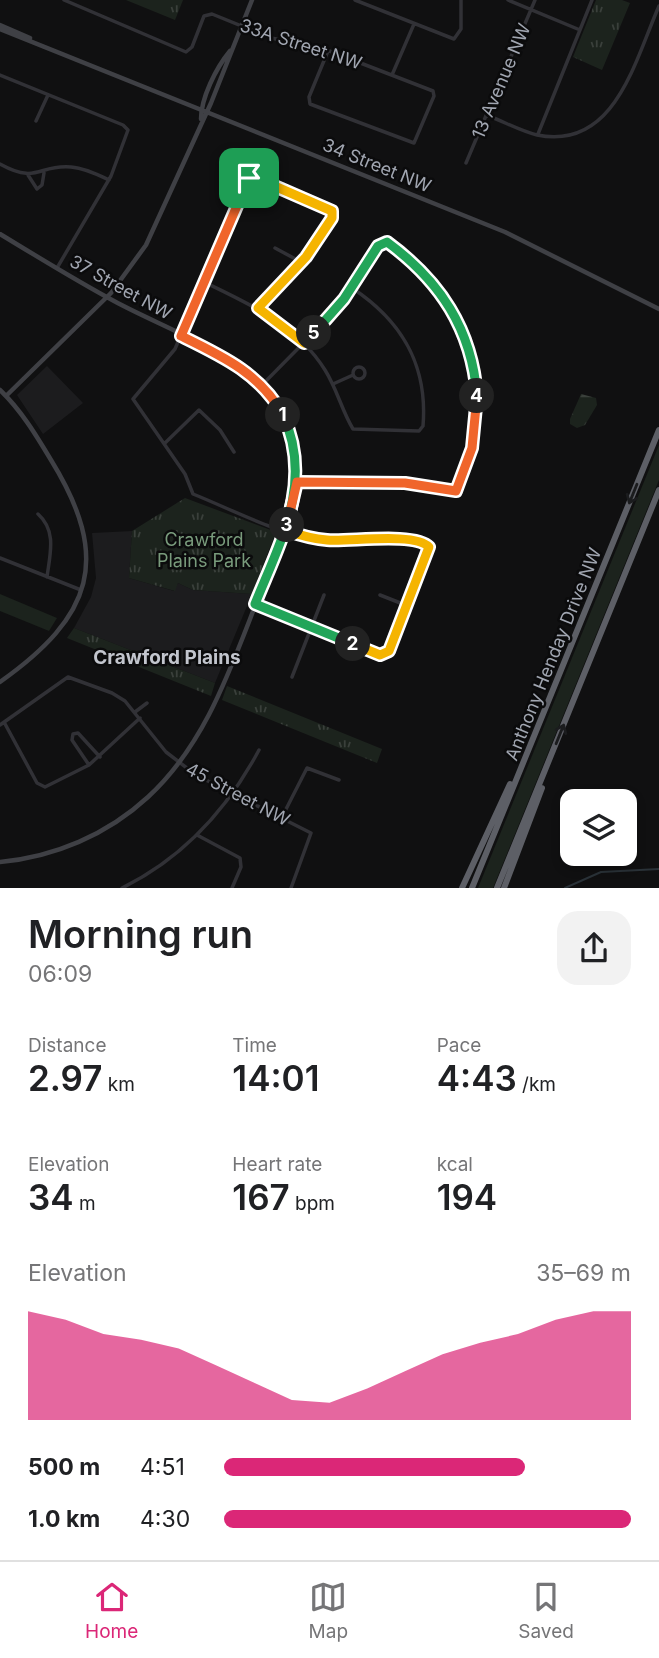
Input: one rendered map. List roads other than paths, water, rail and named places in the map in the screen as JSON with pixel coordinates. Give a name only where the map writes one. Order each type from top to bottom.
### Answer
[{"type":"highway","name":"Anthony Henday Drive NW","points":[[472,888],[659,430]]},
{"type":"highway","name":"Anthony Henday Drive NW","points":[[497,888],[659,489]]},
{"type":"highway","points":[[462,888],[552,693]]},
{"type":"highway","points":[[504,888],[546,777],[550,758]]},
{"type":"street","name":"33A Street NW","points":[[65,0],[188,51],[206,14],[271,38],[328,51],[391,75],[434,93],[414,143],[308,101],[328,51]]},
{"type":"street","points":[[6,396],[106,297],[151,236],[201,120],[208,111],[252,0]]},
{"type":"street","points":[[355,0],[367,2],[449,38],[457,38],[462,20],[461,0]]},
{"type":"street","points":[[508,0],[580,30]]},
{"type":"street","name":"13 Avenue NW","points":[[466,163],[535,0]]},
{"type":"street","points":[[538,135],[592,0]]},
{"type":"street","points":[[486,115],[538,135],[575,134],[604,118],[612,107],[659,6]]},
{"type":"street","points":[[391,75],[414,24]]},
{"type":"street","name":"34 Street NW","points":[[0,27],[505,232],[659,309]]},
{"type":"street","points":[[201,120],[201,109],[222,60],[231,50]]},
{"type":"street","points":[[0,75],[128,128],[109,180],[57,268]]},
{"type":"street","points":[[36,121],[48,94]]},
{"type":"street","points":[[607,103],[612,107]]},
{"type":"street","points":[[0,164],[28,175],[70,167],[109,180]]},
{"type":"street","points":[[28,175],[37,188],[42,185],[44,173]]},
{"type":"street","points":[[255,604],[384,655],[390,649],[408,606],[429,547],[424,543],[406,540],[319,540],[285,530],[192,494],[185,474],[132,399],[169,359],[249,178],[256,178],[332,211],[332,218],[302,262],[258,308]]},
{"type":"street","name":"37 Street NW","points":[[0,234],[106,297],[236,364],[262,386],[286,422],[296,454],[297,482],[285,530],[209,716],[179,764],[134,809],[79,842],[33,857],[0,862]]},
{"type":"street","points":[[262,386],[304,343],[351,288],[383,242],[406,256],[432,281],[454,313],[467,343],[475,376],[477,421],[468,463],[456,491],[405,483],[297,482]]},
{"type":"street","points":[[275,248],[302,262]]},
{"type":"street","points":[[204,282],[258,308],[304,343],[333,384],[353,429],[390,432],[422,429],[424,390],[411,348],[388,316],[351,288]]},
{"type":"street","points":[[333,384],[353,375]]},
{"type":"street","points":[[0,390],[29,425],[77,505],[86,547],[81,590],[68,618],[53,639],[0,682]]},
{"type":"street","points":[[165,443],[198,410],[220,430],[234,452]]},
{"type":"street","points":[[38,514],[48,527],[51,542],[47,577]]},
{"type":"street","points":[[0,558],[81,590]]},
{"type":"street","points":[[292,677],[324,595]]},
{"type":"street","points":[[380,595],[408,606]]},
{"type":"street","name":"45 Street NW","points":[[2,724],[70,677],[118,696],[179,764],[311,833],[291,888]]},
{"type":"street","points":[[135,712],[146,704]]},
{"type":"street","points":[[2,724],[41,786],[50,786],[100,757],[140,718]]},
{"type":"street","points":[[89,765],[72,740],[73,734],[78,733],[100,757]]},
{"type":"street","points":[[126,887],[169,859],[197,835],[235,793],[259,750]]},
{"type":"street","points":[[282,817],[307,768],[339,780]]},
{"type":"street","points":[[197,835],[235,855],[242,862],[232,888]]},
{"type":"waterway","points":[[565,888],[601,872],[659,869]]},
{"type":"district","name":"Crawford Plains","points":[[167,657]]},
{"type":"park label","name":"Crawford Plains Park","points":[[204,549]]}]
